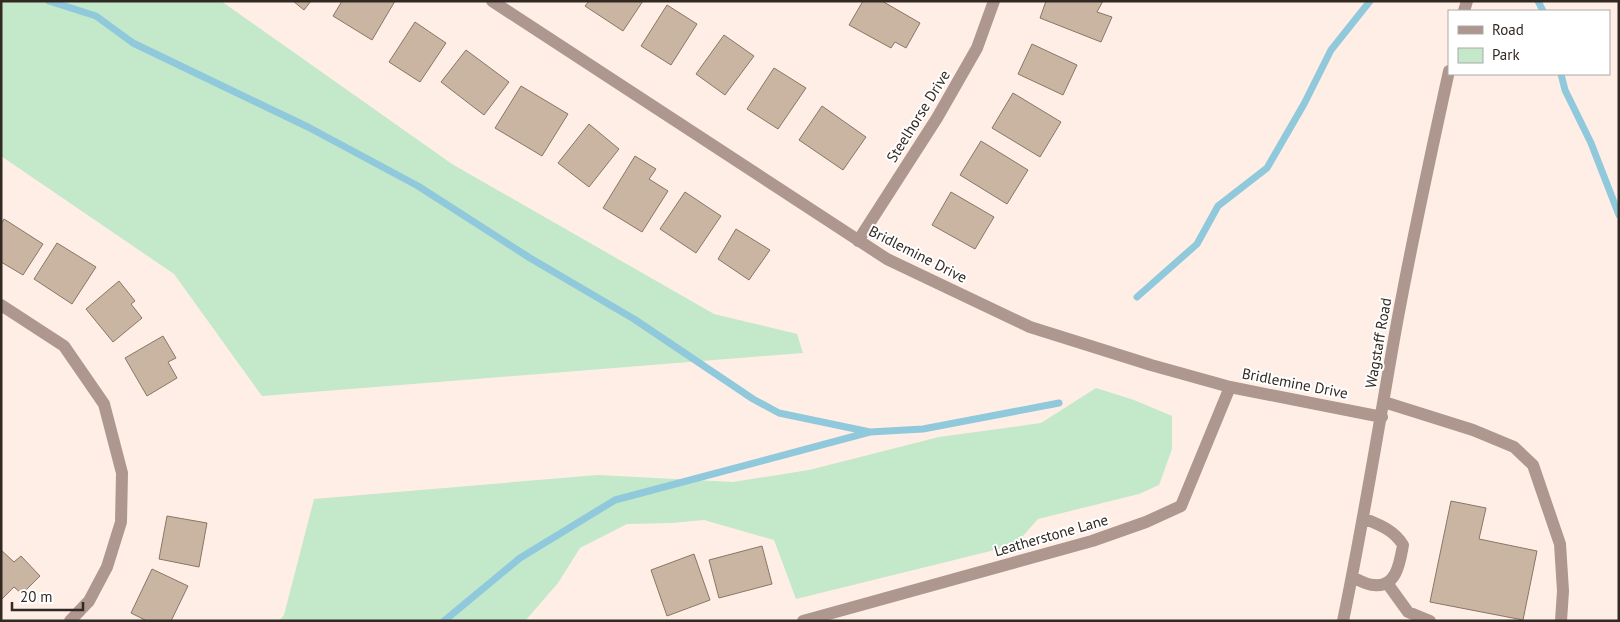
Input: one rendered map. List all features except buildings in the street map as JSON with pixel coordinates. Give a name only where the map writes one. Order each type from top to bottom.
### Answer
[{"type":"street","name":"Bridlemine Drive","points":[[492,1],[892,262],[1030,327],[1151,365],[1230,387],[1382,417]]},
{"type":"street","name":"Steelhorse Drive","points":[[858,241],[946,103],[978,48],[994,1]]},
{"type":"street","name":"Wagstaff Road","points":[[1343,621],[1364,518],[1373,454],[1382,417],[1393,346],[1418,216],[1448,75]]},
{"type":"street","points":[[1,305],[64,346],[104,404],[122,473],[121,522],[107,567],[89,601],[70,621]]},
{"type":"street","name":"Leatherstone Lane","points":[[803,621],[1092,542],[1146,522],[1180,506],[1230,387]]},
{"type":"street","points":[[1384,402],[1473,430],[1514,447],[1533,465],[1560,544],[1563,591],[1561,621]]},
{"type":"street","points":[[1352,577],[1375,586],[1387,583],[1398,571],[1403,545],[1397,536],[1384,526],[1364,518]]},
{"type":"street","points":[[1387,583],[1408,612],[1430,621]]},
{"type":"green space","points":[[1,1],[221,1],[452,164],[714,314],[797,334],[803,353],[262,396],[174,274],[1,156]]},
{"type":"green space","points":[[1096,388],[1134,400],[1172,416],[1172,449],[1159,485],[1139,494],[1038,519],[1015,545],[796,599],[774,540],[704,520],[627,524],[580,548],[558,583],[525,621],[279,621],[284,615],[314,499],[598,475],[733,482],[809,470],[939,437],[1041,423]]},
{"type":"waterway","points":[[49,1],[96,16],[133,43],[308,127],[418,186],[530,258],[634,319],[753,399],[779,413],[870,432]]},
{"type":"waterway","points":[[1137,297],[1197,244],[1218,206],[1267,168],[1304,104],[1331,50],[1370,1]]},
{"type":"waterway","points":[[1538,1],[1542,10]]},
{"type":"waterway","points":[[1561,75],[1565,90],[1591,143],[1619,215]]},
{"type":"waterway","points":[[444,621],[520,558],[615,500],[870,432],[923,429],[1059,403]]}]
